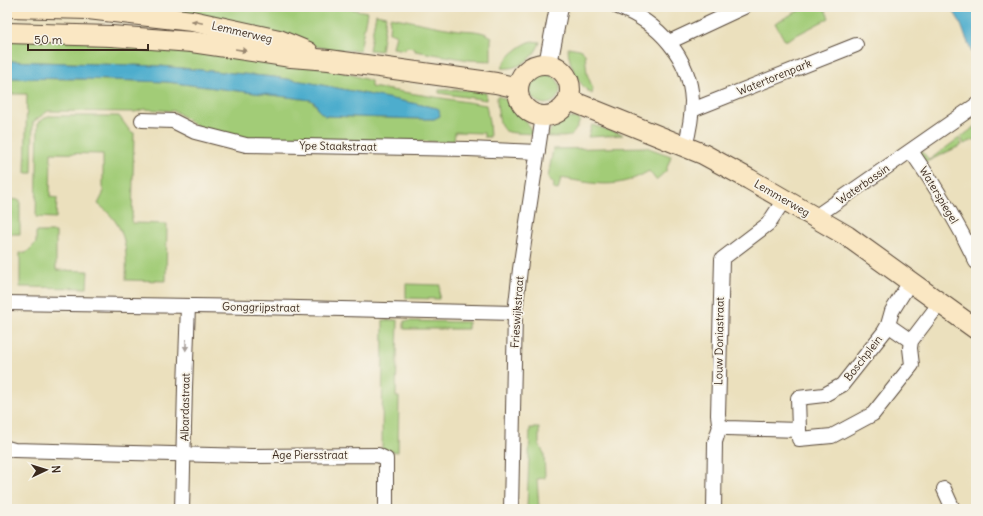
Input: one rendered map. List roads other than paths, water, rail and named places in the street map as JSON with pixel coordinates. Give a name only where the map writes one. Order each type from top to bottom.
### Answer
[{"type":"main road","name":"Lemmerweg","points":[[9,7],[88,9],[192,21],[279,40],[329,60]]},
{"type":"main road","name":"Lemmerweg","points":[[7,33],[111,36],[192,42],[291,57],[329,60],[496,83],[518,88]]},
{"type":"main road","points":[[548,64],[560,68],[567,77],[570,88],[569,100],[562,110],[556,114],[543,116],[536,115],[526,109],[520,100],[518,88],[523,74],[528,69],[534,65],[548,64]]},
{"type":"main road","name":"Lemmerweg","points":[[569,100],[703,154],[815,217],[847,236],[976,329]]},
{"type":"street","points":[[548,64],[559,7]]},
{"type":"street","points":[[618,7],[638,15],[650,23],[669,42],[680,58],[686,73],[690,90],[692,110],[690,128],[685,147]]},
{"type":"street","points":[[669,42],[744,7]]},
{"type":"street","name":"Watertorenpark","points":[[692,110],[856,45]]},
{"type":"street","name":"Waterbassin","points":[[815,217],[976,105]]},
{"type":"street","name":"Frieswijkstraat","points":[[511,509],[515,313],[520,269],[543,116]]},
{"type":"street","name":"Ype Staakstraat","points":[[142,120],[173,121],[195,132],[246,145],[468,149],[538,152]]},
{"type":"street","name":"Waterspiegel","points":[[911,151],[925,170],[948,208],[976,262]]},
{"type":"street","name":"Louw Doniastraat","points":[[714,509],[715,442],[720,426],[718,415],[722,259],[768,224],[784,200]]},
{"type":"street","name":"Boschplein","points":[[799,430],[798,398],[824,395],[842,385],[884,332],[888,325],[892,311],[910,282]]},
{"type":"street","name":"Gonggrijpstraat","points":[[7,303],[515,313]]},
{"type":"street","points":[[720,426],[727,428],[799,430],[799,439],[832,436],[873,414],[912,365],[910,348],[911,340],[940,303]]},
{"type":"street","name":"Albardastraat","points":[[182,509],[188,306]]},
{"type":"street","name":"Boschplein","points":[[888,325],[911,340]]},
{"type":"street","points":[[7,448],[14,450],[184,453]]},
{"type":"street","name":"Age Piersstraat","points":[[184,453],[251,456],[378,455],[386,459],[386,509]]},
{"type":"street","points":[[944,489],[953,509]]},
{"type":"water","points":[[951,7],[976,7],[976,64],[960,22]]},
{"type":"water","points":[[7,61],[160,66],[274,77],[307,82],[437,108],[440,116],[434,119],[422,119],[325,116],[318,110],[316,104],[311,100],[167,82],[7,78]]}]
